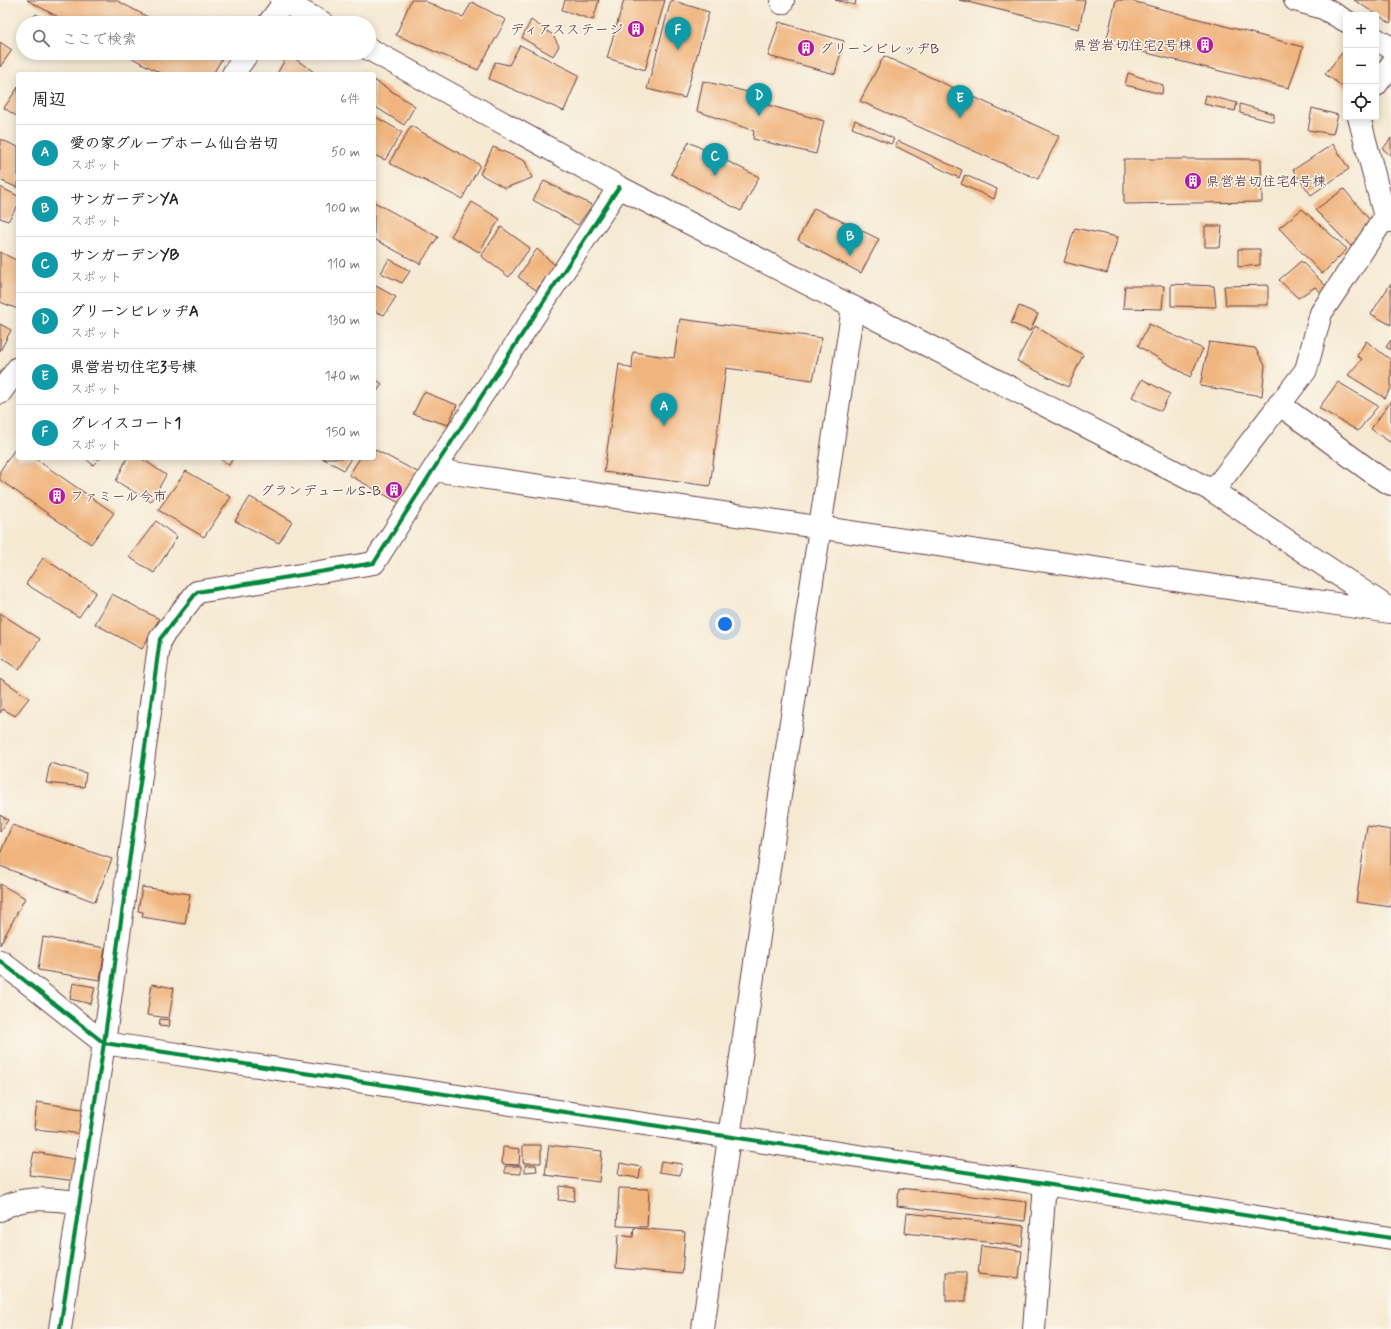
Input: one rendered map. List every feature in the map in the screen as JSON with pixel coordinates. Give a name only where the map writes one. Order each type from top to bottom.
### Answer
[{"type":"street","points":[[274,16],[284,0],[311,16]]},
{"type":"street","points":[[1295,0],[1323,8],[1343,20]]},
{"type":"street","points":[[1379,41],[1391,48]]},
{"type":"street","points":[[376,53],[619,187],[1213,491],[1391,611]]},
{"type":"street","points":[[234,72],[243,60]]},
{"type":"street","points":[[1377,84],[1391,65]]},
{"type":"street","points":[[1213,491],[1306,370],[1321,313],[1388,219],[1360,120]]},
{"type":"street","points":[[60,1329],[104,1043],[160,639],[197,592],[374,563],[433,470],[619,187]]},
{"type":"street","points":[[703,1329],[729,1137],[853,307]]},
{"type":"street","points":[[0,392],[16,371]]},
{"type":"street","points":[[1279,404],[1377,476],[1391,484]]},
{"type":"street","points":[[433,470],[1391,611]]},
{"type":"street","points":[[0,961],[104,1043],[1045,1184],[1391,1238]]},
{"type":"street","points":[[1034,1329],[1045,1184]]},
{"type":"street","points":[[0,1210],[21,1201],[37,1199],[80,1202]]},
{"type":"building","points":[[27,0],[116,0],[146,16],[56,16]]},
{"type":"building","points":[[411,0],[422,0],[463,17],[472,2],[506,20],[478,70],[396,35]]},
{"type":"building","points":[[565,0],[599,0],[593,20],[562,10]]},
{"type":"building","name":"ディアスステージ","points":[[624,0],[665,0],[645,70],[607,58]]},
{"type":"building","points":[[671,0],[709,12],[685,98],[647,89]]},
{"type":"building","points":[[835,0],[856,0],[855,5]]},
{"type":"building","points":[[959,0],[1085,0],[1079,29]]},
{"type":"building","name":"県営岩切住宅2号棟","points":[[1116,0],[1128,0],[1303,47],[1289,88],[1106,43]]},
{"type":"building","points":[[1354,0],[1391,0],[1390,23],[1379,16],[1379,12],[1373,12]]},
{"type":"building","points":[[531,20],[553,35],[559,46],[553,56],[522,38]]},
{"type":"building","name":"グリーンビレッヂB","points":[[779,22],[844,41],[835,74],[768,56]]},
{"type":"building","points":[[0,42],[12,50],[0,67]]},
{"type":"building","points":[[520,45],[579,75],[564,111],[489,79],[495,62],[509,65]]},
{"type":"building","points":[[1343,52],[1343,87],[1325,74]]},
{"type":"building","points":[[884,56],[1059,136],[1038,179],[860,101]]},
{"type":"building","points":[[136,60],[221,60],[214,72],[158,72]]},
{"type":"building","points":[[285,60],[297,60],[314,72],[278,72]]},
{"type":"building","points":[[1128,73],[1163,85],[1162,94],[1125,85]]},
{"type":"building","points":[[376,81],[415,106],[404,125],[376,107]]},
{"type":"building","points":[[703,81],[768,97],[768,105],[824,121],[816,154],[753,139],[754,131],[697,111]]},
{"type":"building","points":[[16,90],[16,116],[4,108]]},
{"type":"building","points":[[1206,95],[1237,103],[1235,111],[1204,104]]},
{"type":"building","points":[[1240,104],[1274,114],[1274,122],[1240,113]]},
{"type":"building","points":[[1312,108],[1338,115],[1333,134],[1308,130]]},
{"type":"building","points":[[376,117],[402,132],[385,160],[376,156]]},
{"type":"building","points":[[855,120],[894,139],[891,144],[852,128]]},
{"type":"building","points":[[411,126],[480,165],[462,199],[389,163]]},
{"type":"building","points":[[1391,138],[1391,156],[1383,149]]},
{"type":"building","points":[[0,139],[16,146],[16,187],[0,180]]},
{"type":"building","points":[[898,141],[962,170],[959,178],[895,146]]},
{"type":"building","points":[[689,142],[759,177],[741,211],[671,174]]},
{"type":"building","points":[[1333,144],[1349,169],[1311,195],[1293,170]]},
{"type":"building","points":[[493,147],[525,161],[532,178],[505,188],[480,174]]},
{"type":"building","name":"県営岩切住宅4号棟","points":[[1124,159],[1261,159],[1262,202],[1124,204]]},
{"type":"building","points":[[965,175],[997,189],[994,199],[961,184]]},
{"type":"building","points":[[544,181],[592,205],[578,225],[533,200]]},
{"type":"building","points":[[0,187],[16,195],[16,208],[8,221],[0,218]]},
{"type":"building","points":[[1344,189],[1372,223],[1351,246],[1315,210]]},
{"type":"building","points":[[472,202],[500,219],[479,252],[451,236]]},
{"type":"building","points":[[376,203],[438,237],[420,264],[376,240]]},
{"type":"building","points":[[814,208],[879,239],[861,273],[798,240]]},
{"type":"building","points":[[1302,209],[1347,249],[1322,274],[1279,228]]},
{"type":"building","points":[[1205,226],[1222,226],[1220,247],[1205,247]]},
{"type":"building","points":[[501,227],[530,248],[509,277],[481,256]]},
{"type":"building","points":[[1075,228],[1118,237],[1107,273],[1064,262]]},
{"type":"building","points":[[537,249],[556,266],[536,290],[518,277]]},
{"type":"building","points":[[1238,249],[1260,249],[1260,265],[1238,267]]},
{"type":"building","points":[[0,252],[16,260],[16,308],[0,302]]},
{"type":"building","points":[[389,259],[410,271],[402,283],[381,273]]},
{"type":"building","points":[[1301,261],[1329,289],[1323,294],[1315,287],[1298,298],[1279,280]]},
{"type":"building","points":[[1391,283],[1391,325],[1371,314]]},
{"type":"building","points":[[1171,284],[1214,286],[1216,307],[1171,306]]},
{"type":"building","points":[[1268,285],[1268,305],[1226,305],[1224,286]]},
{"type":"building","points":[[376,286],[396,297],[384,315],[376,312]]},
{"type":"building","points":[[1125,286],[1164,286],[1162,309],[1123,308]]},
{"type":"building","points":[[1019,306],[1038,314],[1030,331],[1011,323]]},
{"type":"building","points":[[680,319],[822,338],[813,380],[726,368],[710,486],[604,472],[619,364],[632,369],[633,352],[674,358]]},
{"type":"building","points":[[0,324],[11,330],[0,351]]},
{"type":"building","points":[[1149,324],[1203,349],[1190,377],[1138,346]]},
{"type":"building","points":[[1035,326],[1083,355],[1068,387],[1017,361]]},
{"type":"building","points":[[1391,340],[1391,350],[1386,347]]},
{"type":"building","points":[[1366,341],[1391,360],[1391,388],[1385,398],[1348,375],[1362,359],[1357,356]]},
{"type":"building","points":[[1209,342],[1255,348],[1265,365],[1262,396],[1200,386]]},
{"type":"building","points":[[1142,379],[1170,394],[1161,411],[1132,397]]},
{"type":"building","points":[[376,380],[382,384],[376,393]]},
{"type":"building","points":[[1338,382],[1378,406],[1358,431],[1319,408]]},
{"type":"building","points":[[424,392],[457,405],[448,425],[413,414]]},
{"type":"building","points":[[1391,401],[1391,443],[1371,429]]},
{"type":"building","name":"ファミール今市","points":[[16,447],[16,460],[37,460],[114,513],[91,544],[0,480],[0,471]]},
{"type":"building","name":"グランデュールS-B","points":[[376,450],[421,474],[403,505],[349,475],[359,460],[376,460]]},
{"type":"building","points":[[87,460],[98,460],[93,465]]},
{"type":"building","points":[[126,460],[144,460],[166,475],[151,502],[116,481]]},
{"type":"building","points":[[222,460],[232,460],[229,465]]},
{"type":"building","points":[[326,460],[350,460],[344,470]]},
{"type":"building","points":[[186,471],[231,497],[204,537],[158,510]]},
{"type":"building","points":[[250,497],[292,521],[279,543],[235,521]]},
{"type":"building","points":[[156,521],[177,537],[154,573],[129,557]]},
{"type":"building","points":[[43,558],[96,592],[79,617],[26,584]]},
{"type":"building","points":[[112,594],[159,619],[142,649],[95,624]]},
{"type":"building","points":[[0,613],[40,639],[19,670],[0,657]]},
{"type":"building","points":[[0,678],[29,698],[15,716],[3,709],[0,713]]},
{"type":"building","points":[[50,763],[86,773],[84,787],[46,783]]},
{"type":"building","points":[[0,815],[8,820],[0,832]]},
{"type":"building","points":[[12,825],[112,859],[95,902],[0,866],[0,854]]},
{"type":"building","points":[[1367,826],[1391,830],[1391,907],[1356,902]]},
{"type":"building","points":[[0,884],[25,898],[0,945]]},
{"type":"building","points":[[142,887],[190,894],[185,924],[142,917],[143,912],[138,911]]},
{"type":"building","points":[[43,937],[105,948],[100,980],[38,970]]},
{"type":"building","points":[[73,983],[95,987],[91,1004],[70,999]]},
{"type":"building","points":[[152,984],[174,988],[169,1018],[147,1015]]},
{"type":"building","points":[[160,1019],[170,1020],[169,1027],[159,1026]]},
{"type":"building","points":[[37,1102],[88,1110],[84,1134],[34,1129]]},
{"type":"building","points":[[523,1145],[541,1145],[541,1163],[523,1163]]},
{"type":"building","points":[[549,1145],[602,1151],[599,1182],[545,1175]]},
{"type":"building","points":[[503,1147],[520,1149],[519,1165],[502,1164]]},
{"type":"building","points":[[34,1152],[79,1160],[76,1181],[29,1175]]},
{"type":"building","points":[[661,1161],[682,1164],[680,1175],[659,1172]]},
{"type":"building","points":[[620,1163],[641,1167],[639,1178],[618,1175]]},
{"type":"building","points":[[525,1165],[536,1165],[537,1171],[525,1172]]},
{"type":"building","points":[[505,1166],[521,1166],[521,1174],[505,1173]]},
{"type":"building","points":[[560,1186],[575,1188],[574,1201],[558,1200]]},
{"type":"building","points":[[619,1188],[649,1189],[647,1227],[617,1226]]},
{"type":"building","points":[[899,1188],[1027,1202],[1025,1221],[897,1206]]},
{"type":"building","points":[[907,1213],[1024,1226],[1022,1246],[905,1233]]},
{"type":"building","points":[[634,1228],[685,1232],[682,1274],[616,1268],[618,1235],[633,1237]]},
{"type":"building","points":[[981,1246],[1022,1251],[1019,1278],[978,1274]]},
{"type":"building","points":[[946,1272],[966,1272],[966,1301],[946,1301]]},
{"type":"cycle path","points":[[60,1329],[104,1043],[160,639],[197,592],[374,563],[433,470],[619,187]]},
{"type":"cycle path","points":[[0,961],[104,1043],[1045,1184],[1391,1238]]},
{"type":"place","name":"ディアスステージ","points":[[636,29]]},
{"type":"place","name":"県営岩切住宅2号棟","points":[[1205,45]]},
{"type":"place","name":"グリーンビレッヂB","points":[[806,48]]},
{"type":"place","name":"グレイスコート1","points":[[678,50]]},
{"type":"place","name":"グリーンビレッヂA","points":[[759,116]]},
{"type":"place","name":"県営岩切住宅3号棟","points":[[960,118]]},
{"type":"place","name":"サンガーデンYB","points":[[715,176]]},
{"type":"place","name":"県営岩切住宅4号棟","points":[[1193,181]]},
{"type":"place","name":"サンガーデンYA","points":[[850,256]]},
{"type":"place","name":"愛の家グループホーム仙台岩切","points":[[664,426]]},
{"type":"place","name":"グランデュールS-B","points":[[394,490]]},
{"type":"place","name":"ファミール今市","points":[[57,496]]}]
